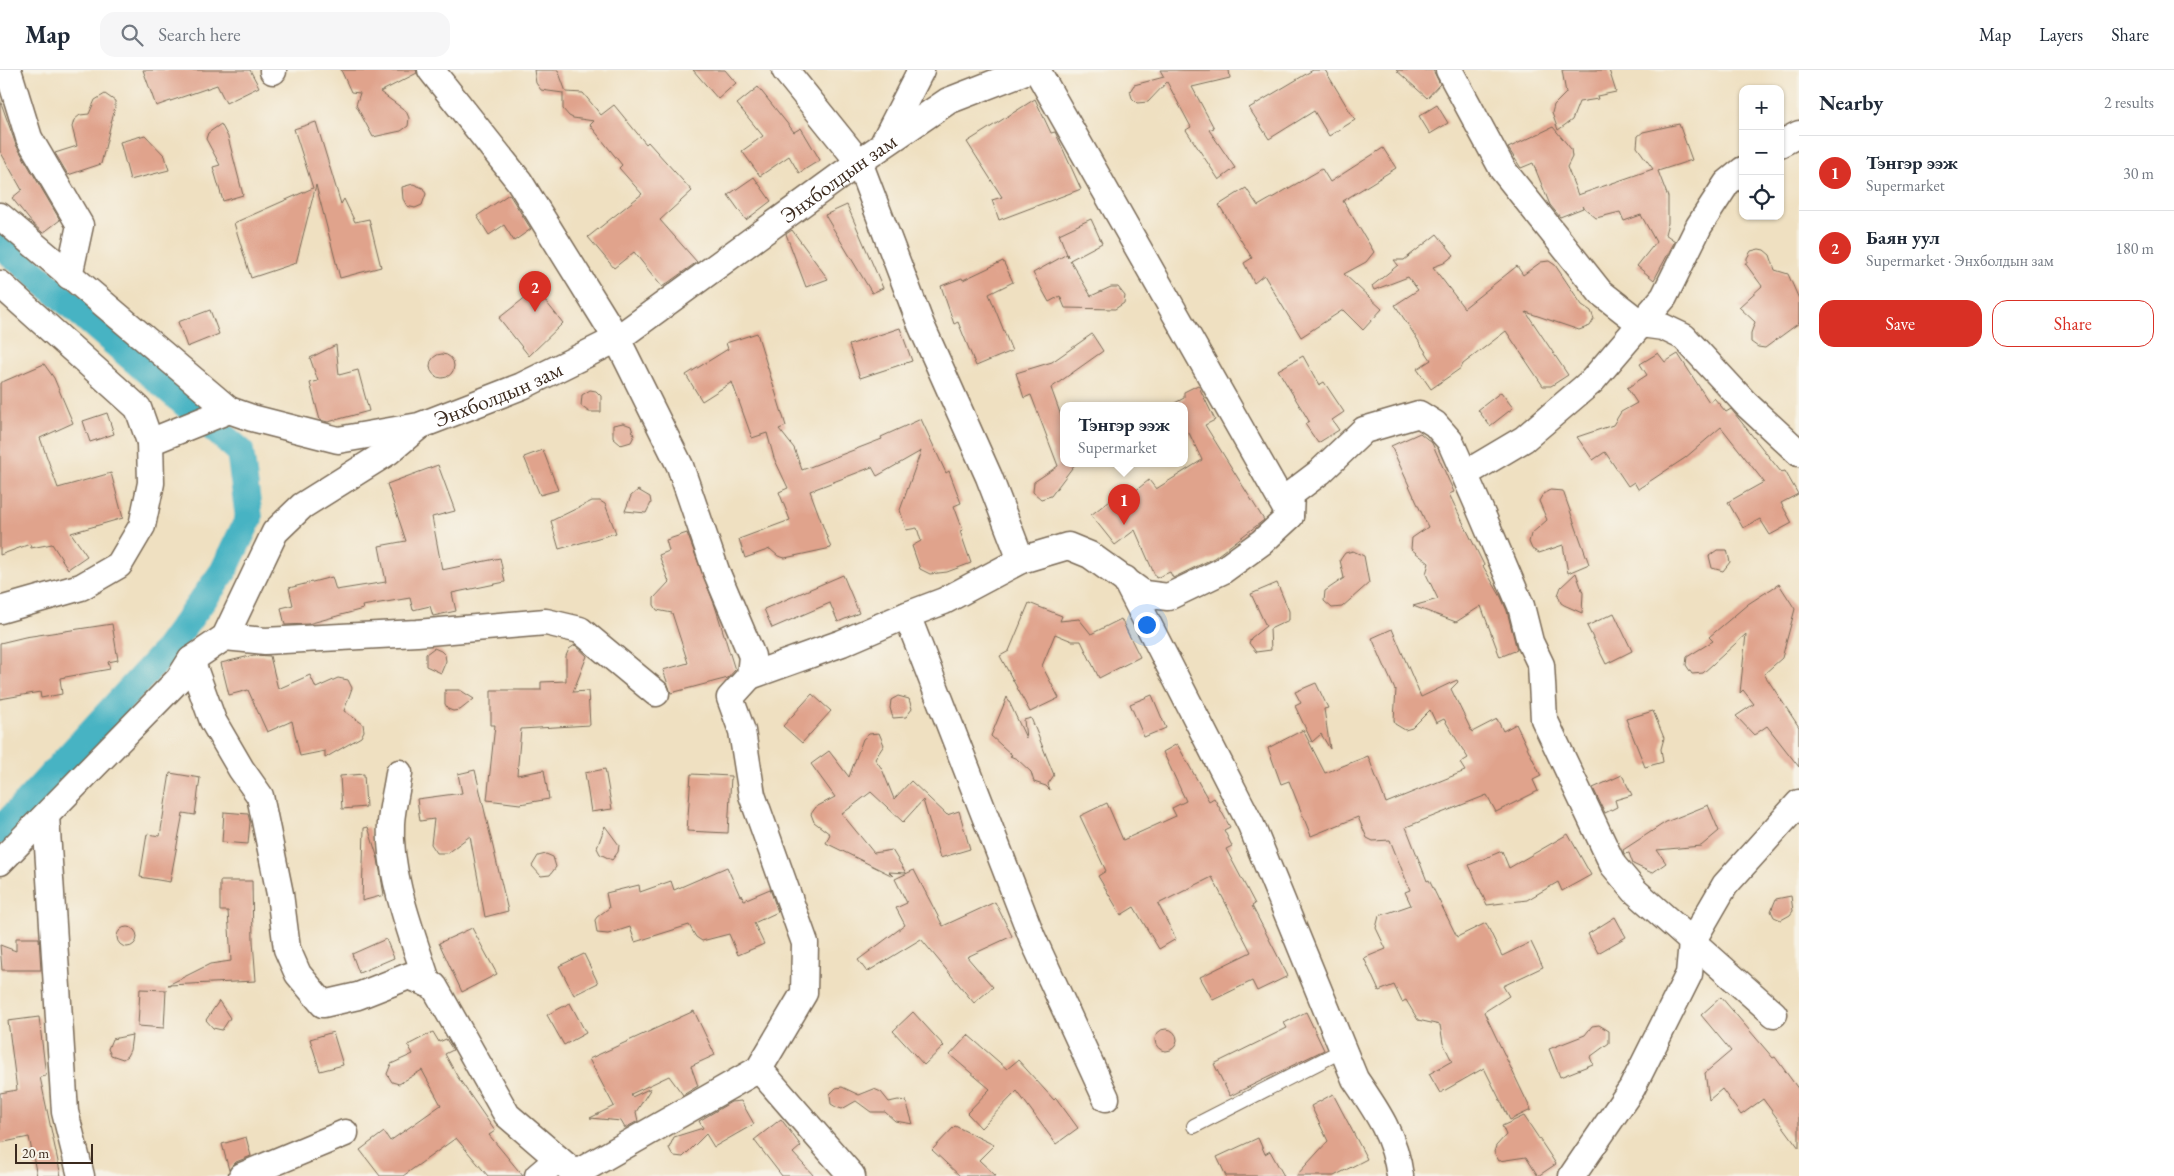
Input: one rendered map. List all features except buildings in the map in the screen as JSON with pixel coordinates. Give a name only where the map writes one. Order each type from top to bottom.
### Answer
[{"type":"street","points":[[8,70],[29,138],[80,225],[69,276]]},
{"type":"street","points":[[431,70],[519,181],[617,339],[680,466],[716,571],[752,656],[750,676]]},
{"type":"street","points":[[785,70],[859,162],[921,325],[990,477],[1021,560]]},
{"type":"street","points":[[881,146],[909,97],[921,70]]},
{"type":"street","name":"Энхболдын зам","points":[[229,410],[252,418],[338,440],[419,426],[522,386],[617,339],[881,146],[948,101],[1028,70]]},
{"type":"street","points":[[1037,70],[1290,516]]},
{"type":"street","points":[[1449,70],[1503,170],[1600,292],[1641,324],[1662,327],[1684,338],[1746,404],[1799,453]]},
{"type":"street","points":[[1784,142],[1799,134]]},
{"type":"street","points":[[1465,474],[1524,439],[1592,381],[1664,297],[1699,226],[1727,183],[1739,173]]},
{"type":"street","points":[[0,216],[229,410],[150,442]]},
{"type":"street","points":[[0,284],[138,408],[150,442],[151,484],[142,526],[119,565],[82,587],[0,610]]},
{"type":"street","points":[[538,1176],[570,1170],[759,1069],[804,993],[805,943],[752,795],[742,731],[730,698],[750,676],[842,643],[944,601],[1021,560],[1068,546],[1090,555],[1144,594],[1168,596],[1222,571],[1262,542],[1290,516],[1291,494],[1320,472],[1364,430],[1419,414],[1435,424],[1450,441],[1465,474],[1521,606],[1530,642],[1541,664],[1544,719],[1613,865],[1635,892],[1774,1014]]},
{"type":"street","points":[[0,862],[179,679],[191,660],[225,637],[275,532],[302,506],[388,452],[419,426]]},
{"type":"street","points":[[1124,578],[1251,825],[1355,1080],[1380,1115],[1398,1158],[1400,1176]]},
{"type":"street","points":[[907,615],[1032,937],[1106,1098]]},
{"type":"street","points":[[225,637],[266,641],[417,633],[546,622],[580,630],[656,693]]},
{"type":"street","points":[[191,660],[213,721],[241,769],[260,796],[280,894],[287,949],[298,974],[323,1004],[358,996],[408,976],[434,986],[507,1114],[570,1170]]},
{"type":"street","points":[[399,773],[391,823],[393,852],[400,894],[428,984]]},
{"type":"street","points":[[1572,1176],[1632,1088],[1689,974],[1692,942],[1725,885],[1799,803]]},
{"type":"street","points":[[46,816],[65,1112],[81,1176]]},
{"type":"street","points":[[759,1069],[852,1176]]},
{"type":"street","points":[[242,1176],[345,1134]]},
{"type":"lane","points":[[1194,1126],[1343,1050]]},
{"type":"waterway","points":[[0,244],[240,451],[249,518],[223,572],[165,652],[0,831]]},
{"type":"place","name":"Баян уул","points":[[535,312]]},
{"type":"place","name":"Тэнгэр ээж","points":[[1124,525]]}]
